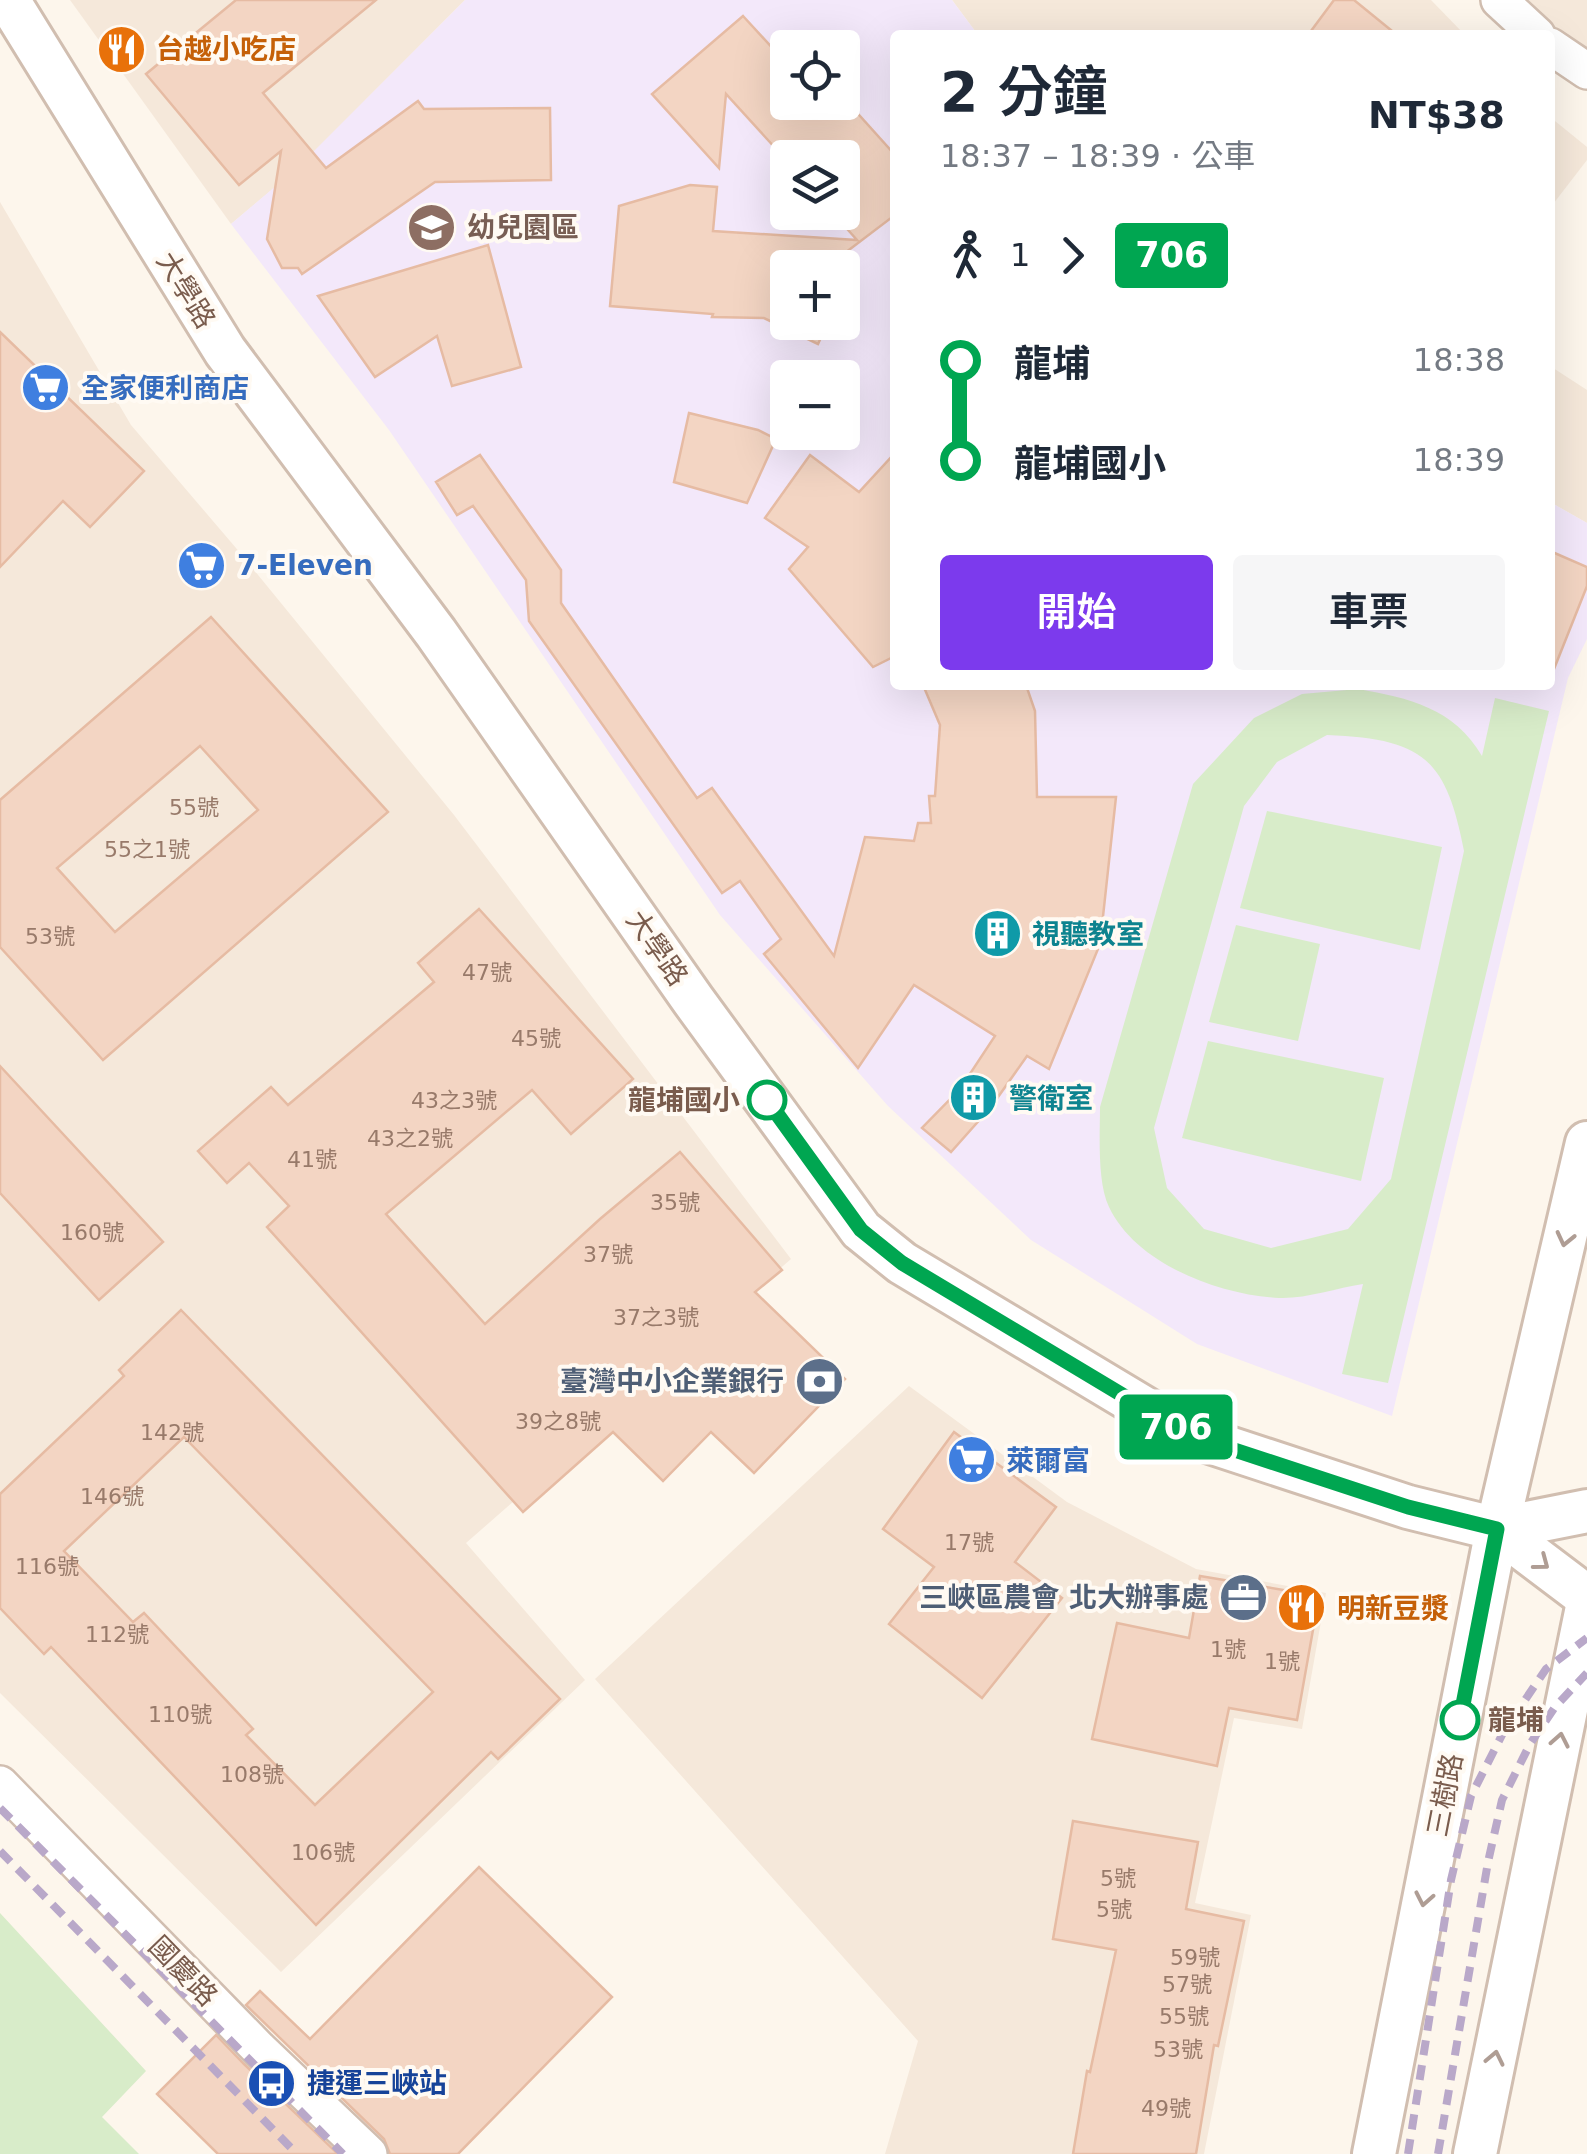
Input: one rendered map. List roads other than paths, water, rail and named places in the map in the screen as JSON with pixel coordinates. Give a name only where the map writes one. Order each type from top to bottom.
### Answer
[{"type":"street","name":"大學路","points":[[8,0],[224,351],[436,633],[693,1000],[861,1230],[902,1263],[1189,1435],[1408,1507],[1497,1529],[1587,1511]]},
{"type":"street","points":[[1499,0],[1532,30]]},
{"type":"street","points":[[1555,49],[1587,70]]},
{"type":"street","name":"三樹路","points":[[1374,2154],[1497,1529],[1587,1144]]},
{"type":"street","points":[[1497,1529],[1587,1597]]},
{"type":"street","points":[[1476,2154],[1587,1608]]},
{"type":"street","name":"國慶路","points":[[0,1784],[246,2035],[369,2154]]},
{"type":"railway","points":[[1408,2154],[1451,1880],[1471,1796],[1504,1731],[1546,1669],[1587,1638]]},
{"type":"railway","points":[[1438,2154],[1502,1800],[1530,1744],[1555,1707],[1587,1673]]},
{"type":"railway","points":[[0,1808],[343,2154]]},
{"type":"railway","points":[[0,1851],[297,2154]]},
{"type":"place","name":"台越小吃店","points":[[121,49]]},
{"type":"place","name":"幼兒園區","points":[[432,227]]},
{"type":"place","name":"全家便利商店","points":[[46,388]]},
{"type":"place","name":"7-Eleven","points":[[202,565]]},
{"type":"place","name":"視聽教室","points":[[997,934]]},
{"type":"place","name":"警衛室","points":[[974,1098]]},
{"type":"place","name":"龍埔國小","points":[[767,1100]]},
{"type":"place","name":"臺灣中小企業銀行","points":[[819,1381]]},
{"type":"place","name":"萊爾富","points":[[971,1460]]},
{"type":"place","name":"三峽區農會 北大辦事處","points":[[1244,1597]]},
{"type":"place","name":"明新豆漿","points":[[1302,1608]]},
{"type":"place","name":"龍埔","points":[[1460,1720]]},
{"type":"place","name":"捷運三峽站","points":[[272,2083]]}]
